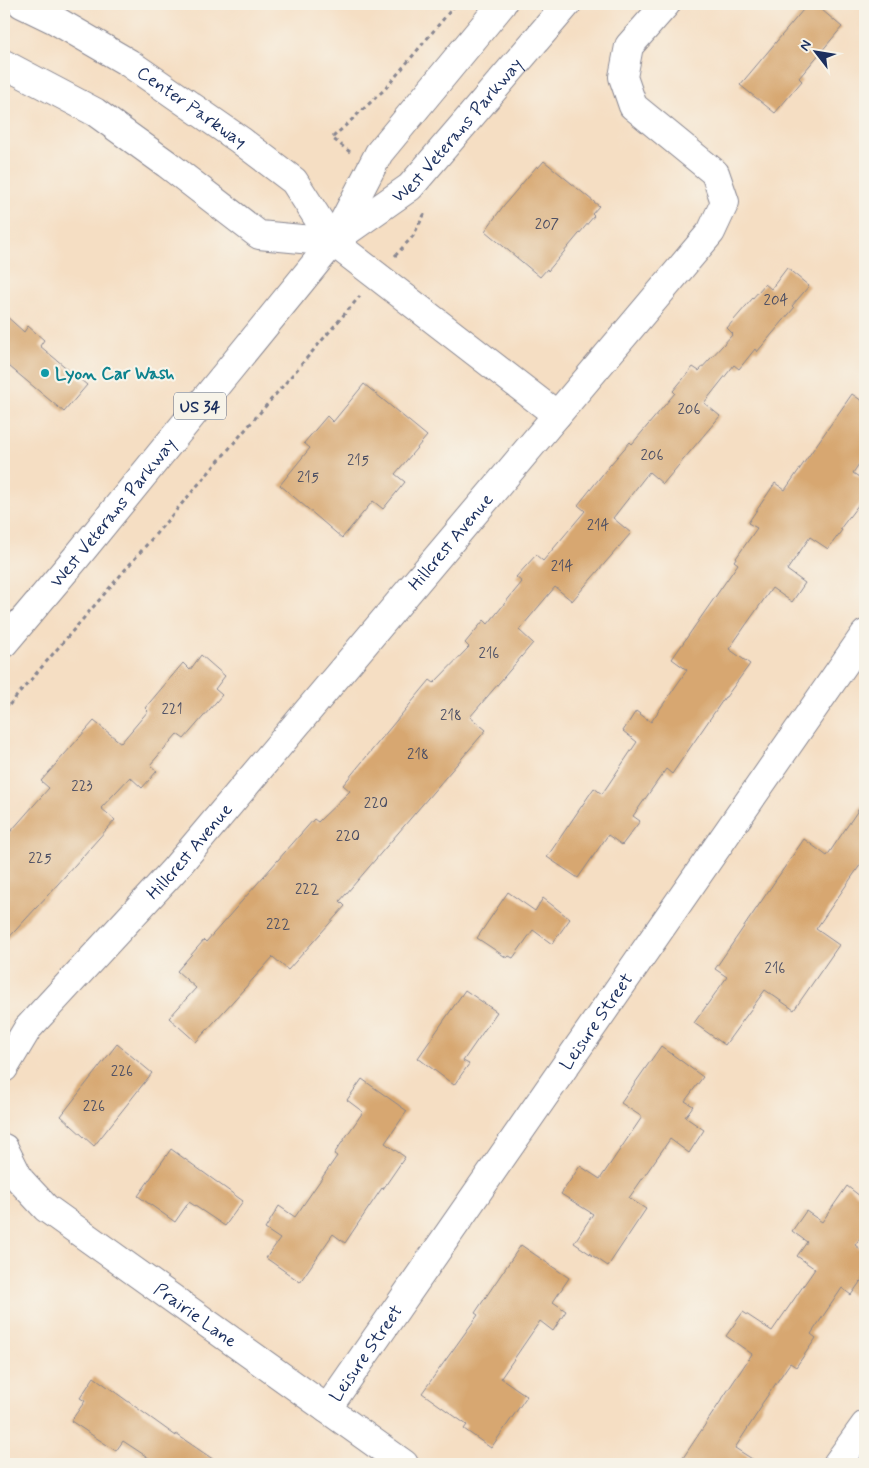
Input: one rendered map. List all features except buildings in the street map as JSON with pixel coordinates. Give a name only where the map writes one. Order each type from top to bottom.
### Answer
[{"type":"street","name":"Center Parkway","points":[[22,4],[55,20],[129,63],[240,140],[294,181],[333,242],[557,414]]},
{"type":"street","name":"West Veterans Parkway","points":[[4,643],[75,560],[333,242],[379,153],[502,4]]},
{"type":"street","name":"West Veterans Parkway","points":[[333,242],[410,186],[567,4]]},
{"type":"street","name":"Hillcrest Avenue","points":[[4,1068],[28,1028],[174,870],[711,232],[725,202],[715,173],[633,106],[623,77],[629,46],[666,4]]},
{"type":"street","points":[[4,64],[95,112],[167,164],[259,235],[333,242]]},
{"type":"street","name":"Leisure Street","points":[[327,1409],[865,634]]},
{"type":"street","name":"Prairie Lane","points":[[4,1148],[20,1180],[46,1208],[404,1464]]},
{"type":"street","points":[[838,1464],[865,1425]]},
{"type":"path","points":[[346,149],[332,138],[385,89],[456,4]]},
{"type":"path","points":[[413,236],[424,215],[418,210]]},
{"type":"path","points":[[4,711],[348,309]]},
{"type":"place","name":"Lyon Car Wash","points":[[45,373]]}]
